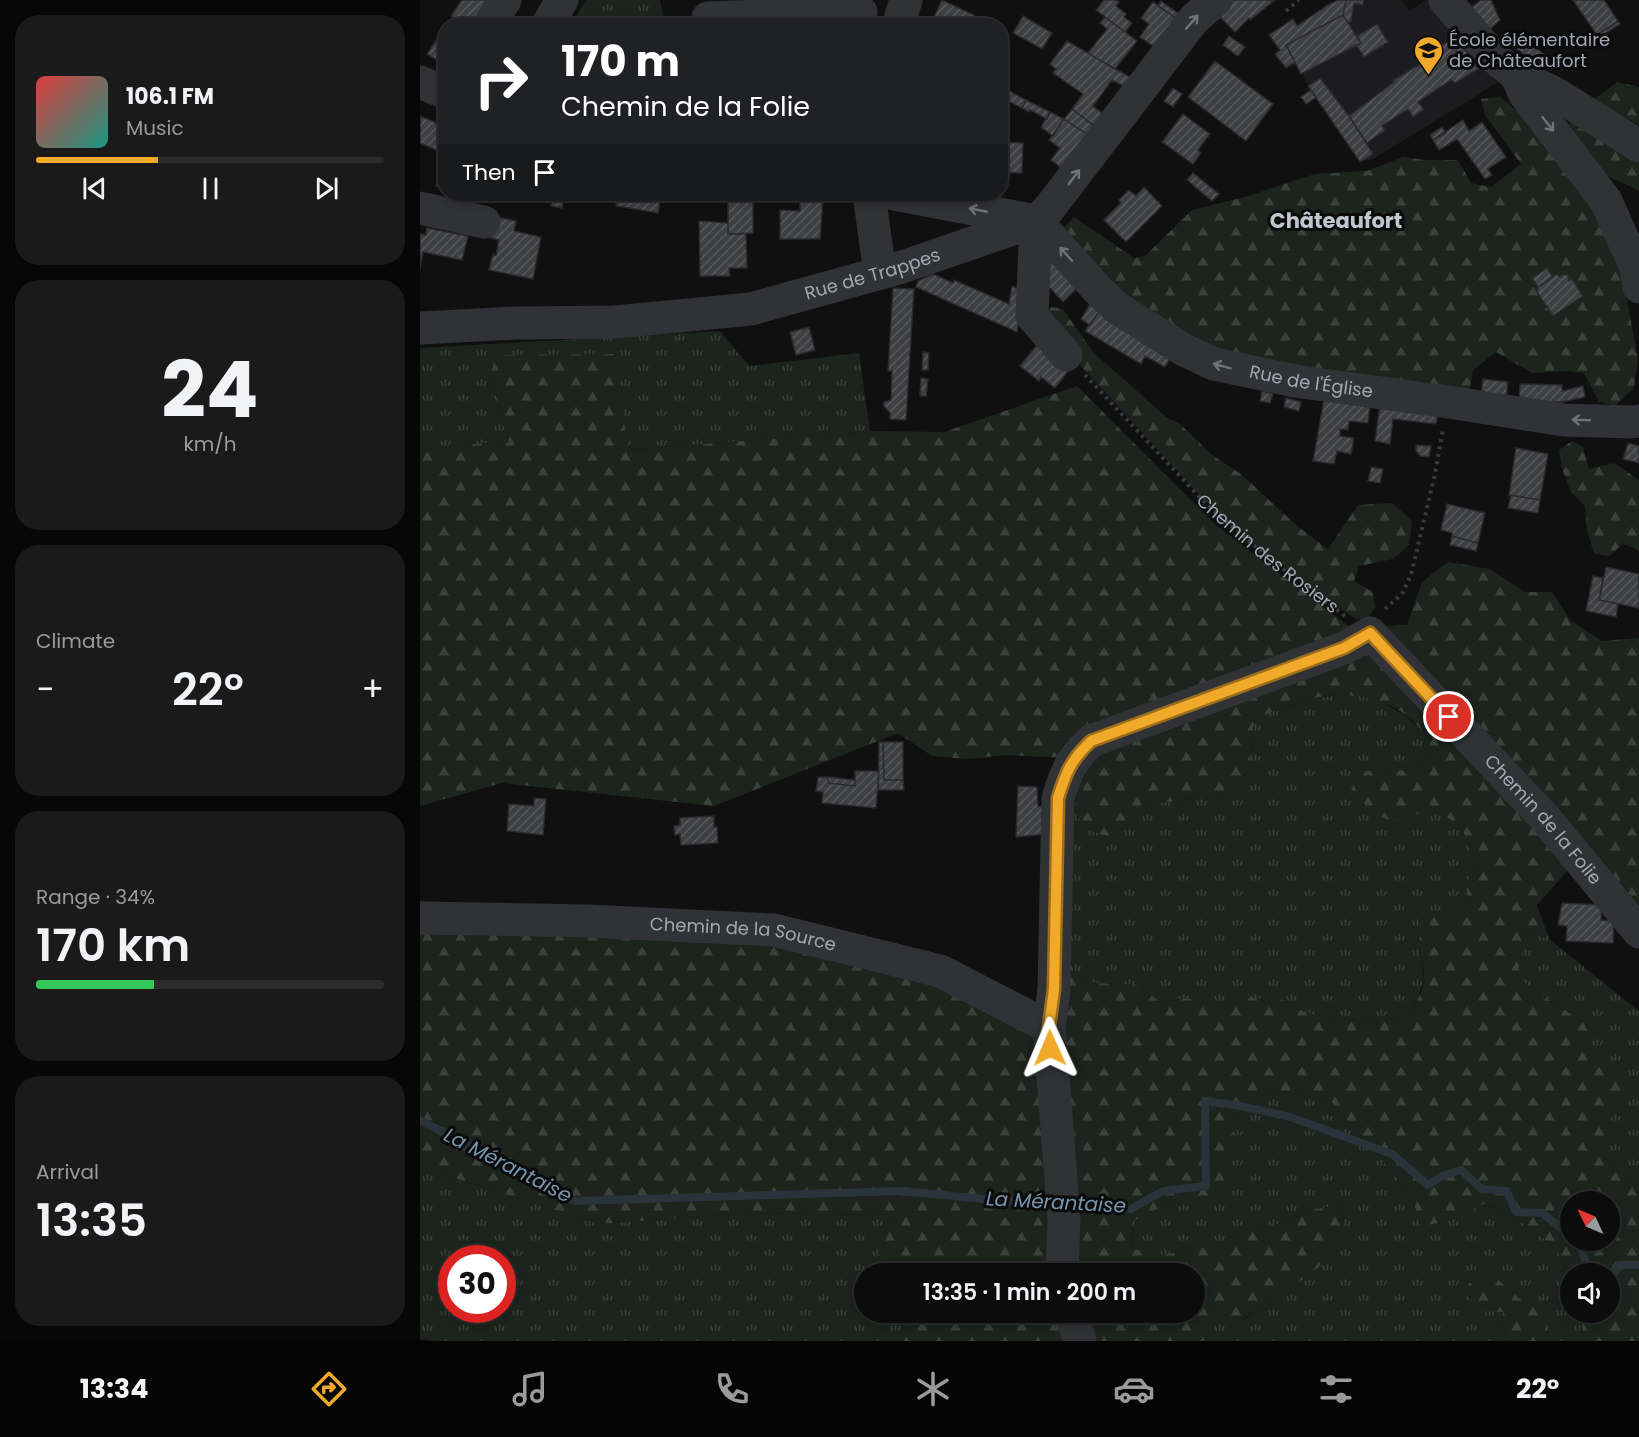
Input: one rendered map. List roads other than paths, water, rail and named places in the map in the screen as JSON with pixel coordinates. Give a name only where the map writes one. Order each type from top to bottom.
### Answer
[{"type":"street","points":[[494,18],[505,0]]},
{"type":"street","points":[[552,18],[562,0]]},
{"type":"street","points":[[729,17],[766,0]]},
{"type":"street","points":[[900,18],[906,0]]},
{"type":"street","name":"Rue de Trappes","points":[[420,328],[516,323],[615,322],[751,309],[880,273],[1036,221],[1048,210],[1194,19],[1216,0]]},
{"type":"street","points":[[1445,0],[1493,56],[1516,76],[1553,92],[1639,146]]},
{"type":"street","points":[[729,17],[860,12]]},
{"type":"street","points":[[1516,76],[1524,93],[1606,201],[1635,268],[1639,287]]},
{"type":"street","points":[[420,82],[438,90]]},
{"type":"street","points":[[870,201],[880,273]]},
{"type":"street","points":[[931,201],[1036,221],[1032,316],[1066,355]]},
{"type":"street","points":[[420,208],[484,222]]},
{"type":"street","name":"Rue de l'Église","points":[[1036,221],[1098,291],[1117,308],[1173,344],[1214,364],[1295,381],[1564,420],[1639,421]]},
{"type":"street","name":"Chemin de la Folie","points":[[1049,1027],[1054,989],[1058,798],[1065,776],[1076,756],[1091,741],[1344,648],[1370,633],[1544,817],[1639,932]]},
{"type":"street","name":"Chemin de la Source","points":[[420,918],[588,921],[774,930],[940,971],[1049,1027]]},
{"type":"street","points":[[1049,1027],[1063,1207],[1062,1263]]},
{"type":"street","points":[[1074,1323],[1080,1341]]},
{"type":"waterway","name":"La Mérantaise","points":[[1070,1207],[1131,1209],[1163,1191],[1206,1186],[1205,1101],[1290,1117],[1392,1154],[1428,1185],[1442,1176],[1461,1170],[1482,1189],[1507,1191],[1516,1212],[1542,1213],[1560,1227]]},
{"type":"waterway","name":"La Mérantaise","points":[[420,1120],[575,1201],[902,1191],[1055,1206]]},
{"type":"waterway","name":"La Mérantaise","points":[[1582,1251],[1586,1263]]},
{"type":"waterway","name":"La Mérantaise","points":[[1620,1265],[1639,1265]]},
{"type":"place","name":"École élémentaire de Châteaufort","points":[[1428,76]]},
{"type":"district","name":"Châteaufort","points":[[1336,221]]}]
